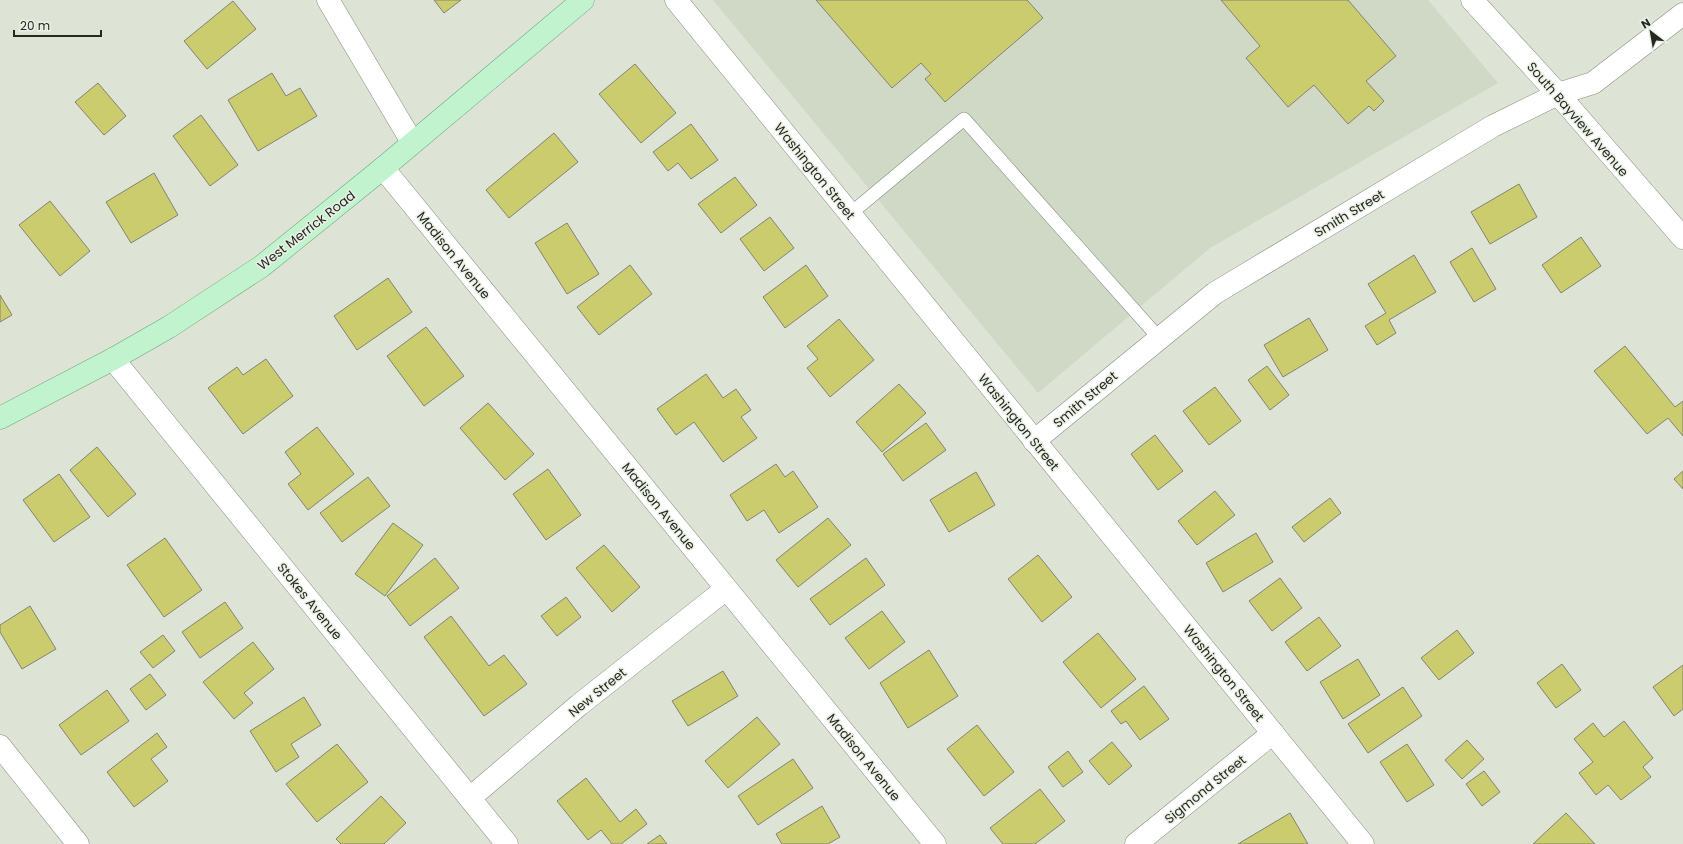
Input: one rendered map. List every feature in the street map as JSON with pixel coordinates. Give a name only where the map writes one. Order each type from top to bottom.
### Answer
[{"type":"main road","name":"West Merrick Road","points":[[0,418],[113,359],[169,327],[262,266],[383,168],[412,142],[583,0]]},
{"type":"street","points":[[328,0],[412,142]]},
{"type":"street","name":"Washington Street","points":[[676,0],[1363,844]]},
{"type":"street","name":"South Bayview Avenue","points":[[1472,0],[1558,94],[1683,238]]},
{"type":"street","name":"Smith Street","points":[[1034,441],[1215,293],[1493,126],[1558,94],[1593,83],[1683,14]]},
{"type":"street","name":"Madison Avenue","points":[[383,168],[935,844]]},
{"type":"street","name":"Stokes Avenue","points":[[113,359],[507,844]]},
{"type":"street","name":"New Street","points":[[470,798],[579,705],[726,589]]},
{"type":"street","name":"Sigmond Street","points":[[1136,844],[1273,734]]},
{"type":"street","points":[[0,746],[78,844]]},
{"type":"lane","points":[[850,214],[964,119],[1159,338]]},
{"type":"shaded area","points":[[713,0],[1428,0],[1498,83],[1210,248],[1038,393]]},
{"type":"building","points":[[434,0],[461,0],[444,13]]},
{"type":"building","points":[[816,0],[1027,0],[1043,18],[945,102],[925,79],[931,74],[921,63],[892,88]]},
{"type":"building","points":[[1221,0],[1348,0],[1396,56],[1366,81],[1384,101],[1374,111],[1369,106],[1348,124],[1314,85],[1288,107],[1246,58],[1260,46]]},
{"type":"building","points":[[233,1],[256,29],[207,69],[184,41]]},
{"type":"building","points":[[635,64],[676,113],[641,143],[599,94]]},
{"type":"building","points":[[272,73],[286,96],[300,88],[317,116],[258,151],[228,100]]},
{"type":"building","points":[[98,83],[126,116],[104,135],[75,102]]},
{"type":"building","points":[[201,115],[238,165],[210,186],[173,136]]},
{"type":"building","points":[[691,124],[718,160],[691,179],[678,163],[668,171],[653,152]]},
{"type":"building","points":[[554,133],[578,162],[509,218],[486,190]]},
{"type":"building","points":[[154,173],[178,215],[131,243],[106,202]]},
{"type":"building","points":[[735,177],[757,205],[721,233],[698,204]]},
{"type":"building","points":[[1519,184],[1537,217],[1490,244],[1471,212]]},
{"type":"building","points":[[50,201],[90,251],[60,276],[19,225]]},
{"type":"building","points":[[770,217],[794,248],[764,271],[740,239]]},
{"type":"building","points":[[567,223],[599,274],[567,294],[535,243]]},
{"type":"building","points":[[1581,237],[1601,266],[1561,293],[1542,265]]},
{"type":"building","points":[[1472,248],[1496,289],[1474,302],[1450,262]]},
{"type":"building","points":[[1414,255],[1436,292],[1389,320],[1396,333],[1377,345],[1365,326],[1386,313],[1368,284]]},
{"type":"building","points":[[630,265],[652,294],[599,335],[577,307]]},
{"type":"building","points":[[806,265],[828,296],[785,328],[763,297]]},
{"type":"building","points":[[388,278],[412,312],[357,350],[334,316]]},
{"type":"building","points":[[0,295],[12,315],[0,322]]},
{"type":"building","points":[[1309,318],[1328,350],[1283,377],[1264,345]]},
{"type":"building","points":[[839,319],[874,360],[830,397],[807,368],[818,359],[807,346]]},
{"type":"building","points":[[426,327],[464,376],[424,406],[387,356]]},
{"type":"building","points":[[1625,346],[1675,407],[1683,401],[1683,436],[1668,418],[1647,434],[1594,371]]},
{"type":"building","points":[[266,359],[293,396],[243,434],[208,388],[237,367],[243,375]]},
{"type":"building","points":[[1267,366],[1289,395],[1270,410],[1248,380]]},
{"type":"building","points":[[706,374],[723,398],[736,389],[751,410],[741,417],[757,438],[723,462],[694,422],[676,435],[657,409]]},
{"type":"building","points":[[899,384],[926,413],[882,452],[856,422]]},
{"type":"building","points":[[1215,387],[1241,421],[1209,445],[1183,411]]},
{"type":"building","points":[[488,403],[534,454],[505,480],[460,428]]},
{"type":"building","points":[[926,423],[946,450],[903,481],[883,454]]},
{"type":"building","points":[[317,427],[354,474],[308,510],[288,484],[301,474],[285,452]]},
{"type":"building","points":[[1155,435],[1183,471],[1158,490],[1131,454]]},
{"type":"building","points":[[97,447],[136,494],[108,517],[70,470]]},
{"type":"building","points":[[776,464],[785,477],[793,471],[818,507],[779,533],[764,510],[747,521],[730,495]]},
{"type":"building","points":[[548,469],[581,515],[546,540],[513,494]]},
{"type":"building","points":[[1683,471],[1683,489],[1674,479]]},
{"type":"building","points":[[976,472],[995,505],[949,532],[930,500]]},
{"type":"building","points":[[59,474],[90,517],[54,542],[23,500]]},
{"type":"building","points":[[368,477],[390,506],[342,542],[320,513]]},
{"type":"building","points":[[1215,491],[1235,515],[1197,545],[1178,521]]},
{"type":"building","points":[[1330,498],[1341,513],[1304,542],[1292,527]]},
{"type":"building","points":[[828,518],[851,545],[798,587],[776,560]]},
{"type":"building","points":[[393,523],[423,545],[385,596],[355,574]]},
{"type":"building","points":[[1256,533],[1273,562],[1223,592],[1206,563]]},
{"type":"building","points":[[165,538],[202,590],[164,617],[127,565]]},
{"type":"building","points":[[604,545],[640,587],[612,612],[576,568]]},
{"type":"building","points":[[1038,555],[1072,597],[1042,622],[1008,579]]},
{"type":"building","points":[[435,558],[459,588],[410,626],[387,596]]},
{"type":"building","points":[[866,558],[885,585],[830,625],[810,599]]},
{"type":"building","points":[[1280,578],[1302,608],[1272,631],[1249,601]]},
{"type":"building","points":[[566,597],[581,617],[557,636],[541,616]]},
{"type":"building","points":[[225,602],[243,628],[200,658],[182,632]]},
{"type":"building","points":[[30,606],[56,649],[22,669],[0,632],[0,625]]},
{"type":"building","points":[[882,611],[905,642],[869,669],[845,638]]},
{"type":"building","points":[[451,616],[489,666],[504,655],[527,684],[484,716],[424,637]]},
{"type":"building","points":[[1319,617],[1341,646],[1307,671],[1285,642]]},
{"type":"building","points":[[1457,630],[1474,653],[1439,680],[1421,658]]},
{"type":"building","points":[[1098,633],[1136,679],[1101,708],[1063,662]]},
{"type":"building","points":[[163,635],[175,651],[153,668],[140,652]]},
{"type":"building","points":[[253,642],[274,669],[244,693],[253,703],[234,719],[203,682]]},
{"type":"building","points":[[929,650],[958,696],[908,728],[880,683]]},
{"type":"building","points":[[1358,659],[1380,695],[1343,719],[1320,682]]},
{"type":"building","points":[[1562,664],[1581,690],[1556,708],[1537,683]]},
{"type":"building","points":[[1683,665],[1683,709],[1674,716],[1653,687]]},
{"type":"building","points":[[723,671],[738,696],[688,726],[672,701]]},
{"type":"building","points":[[150,674],[166,695],[146,710],[130,689]]},
{"type":"building","points":[[1144,686],[1169,719],[1140,740],[1126,721],[1121,724],[1111,711]]},
{"type":"building","points":[[1403,687],[1422,716],[1368,753],[1348,724]]},
{"type":"building","points":[[107,690],[129,721],[81,755],[59,725]]},
{"type":"building","points":[[304,697],[321,725],[291,744],[299,757],[276,772],[250,731]]},
{"type":"building","points":[[757,717],[780,744],[728,788],[705,761]]},
{"type":"building","points":[[1624,721],[1653,758],[1643,767],[1651,777],[1621,800],[1608,785],[1596,795],[1579,773],[1593,762],[1574,739],[1593,723],[1604,737]]},
{"type":"building","points":[[977,725],[1014,772],[984,796],[947,749]]},
{"type":"building","points":[[157,733],[167,747],[151,759],[168,781],[134,807],[107,772]]},
{"type":"building","points":[[1467,740],[1484,759],[1462,779],[1445,760]]},
{"type":"building","points":[[1112,742],[1132,766],[1109,785],[1089,761]]},
{"type":"building","points":[[337,744],[368,782],[317,822],[286,784]]},
{"type":"building","points":[[1407,744],[1434,785],[1407,802],[1380,762]]},
{"type":"building","points":[[1068,751],[1083,772],[1063,787],[1048,767]]},
{"type":"building","points":[[793,759],[813,788],[758,825],[738,796]]},
{"type":"building","points":[[1484,771],[1500,792],[1482,806],[1466,784]]},
{"type":"building","points":[[586,778],[620,822],[636,809],[647,824],[621,844],[612,844],[601,830],[588,840],[557,801]]},
{"type":"building","points":[[1040,789],[1065,821],[1035,844],[1003,844],[990,828]]},
{"type":"building","points":[[381,796],[406,823],[384,844],[341,844],[336,839]]},
{"type":"building","points":[[822,806],[840,837],[828,844],[782,844],[776,834]]},
{"type":"building","points":[[1290,813],[1308,844],[1238,844]]},
{"type":"building","points":[[1566,813],[1595,844],[1533,844]]},
{"type":"building","points":[[660,835],[667,844],[647,844]]}]
